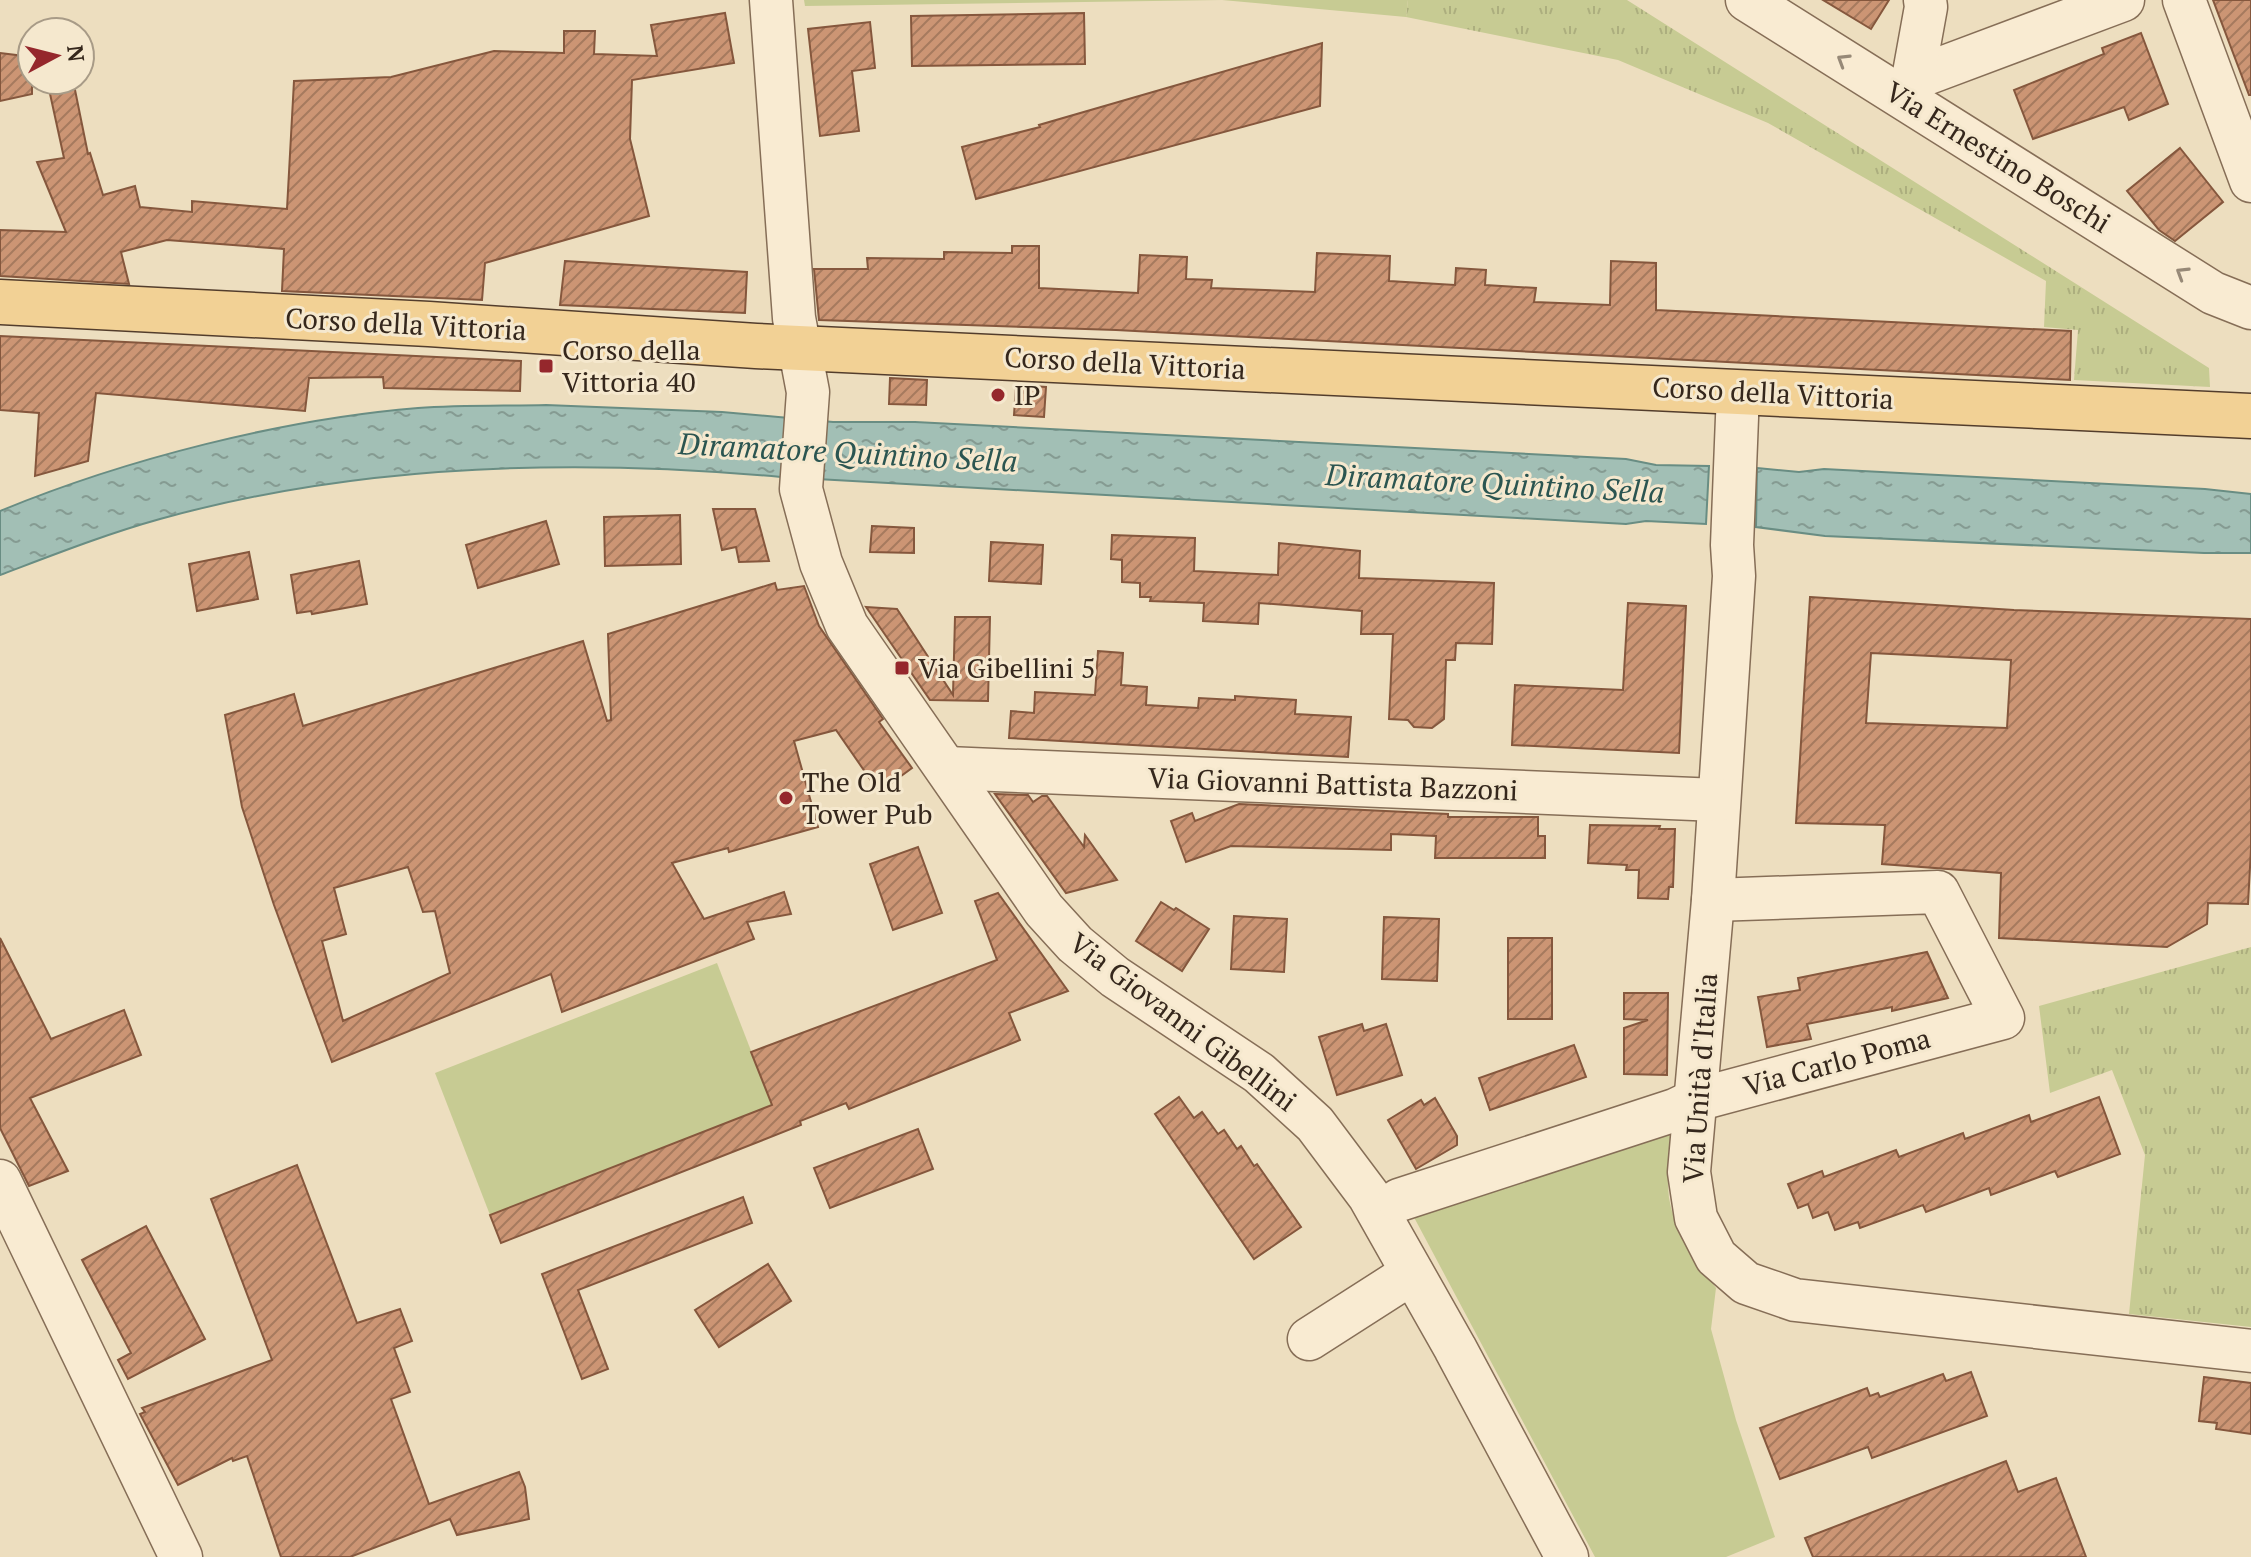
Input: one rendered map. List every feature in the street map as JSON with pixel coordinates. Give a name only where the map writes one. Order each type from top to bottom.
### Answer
[{"type":"main road","name":"Corso della Vittoria","points":[[0,302],[800,347],[2251,416]]},
{"type":"street","name":"Via Giovanni Gibellini","points":[[771,0],[794,318],[808,392],[801,479],[821,563],[847,626],[1044,910],[1075,944],[1115,977],[1259,1073],[1315,1124],[1369,1196],[1463,1362],[1567,1557]]},
{"type":"street","name":"Via Ernestino Boschi","points":[[1747,0],[1912,89],[2213,293],[2251,308]]},
{"type":"street","points":[[1912,89],[1925,0]]},
{"type":"street","points":[[1912,89],[2123,0]]},
{"type":"street","points":[[2184,0],[2251,181]]},
{"type":"street","name":"Via Unità d'Italia","points":[[1738,392],[1734,576],[1713,900],[1689,1172],[1696,1218],[1716,1257],[1746,1283],[1795,1300],[2251,1351]]},
{"type":"street","name":"Via Giovanni Battista Bazzoni","points":[[947,768],[1718,800]]},
{"type":"street","name":"Via Carlo Poma","points":[[1399,1200],[1675,1110],[1696,1100],[2003,1018],[1938,892],[1713,900]]},
{"type":"street","points":[[0,1181],[181,1557]]},
{"type":"street","points":[[1309,1339],[1412,1273]]},
{"type":"green space","points":[[804,0],[1222,0],[805,6]]},
{"type":"green space","points":[[1222,0],[1408,0],[1406,17]]},
{"type":"green space","points":[[1408,0],[1627,0],[2209,368],[2210,387],[2074,380],[2078,330],[2044,327],[2046,281],[1768,123],[1618,60],[1406,17]]},
{"type":"green space","points":[[2251,947],[2251,1327],[2129,1314],[2145,1155],[2112,1070],[2050,1093],[2039,1006]]},
{"type":"green space","points":[[717,963],[772,1105],[490,1215],[435,1073]]},
{"type":"green space","points":[[1672,1122],[1669,1198],[1687,1246],[1716,1288],[1711,1329],[1736,1420],[1775,1537],[1726,1557],[1595,1557],[1408,1206]]},
{"type":"water","name":"Diramatore Quintino Sella","points":[[546,405],[722,412],[833,422],[915,422],[1626,459],[1656,465],[1709,466],[1706,524],[1646,521],[1626,524],[703,471],[547,467],[390,476],[236,500],[140,525],[0,575],[0,511],[152,458],[260,432],[366,413],[418,408]]},
{"type":"water","points":[[1757,468],[2205,489],[2251,494],[2251,553],[1825,536],[1756,527]]},
{"type":"building","points":[[1823,0],[1889,0],[1871,29]]},
{"type":"building","points":[[2213,0],[2251,0],[2251,95],[2249,95]]},
{"type":"building","points":[[725,13],[734,63],[632,80],[630,139],[649,216],[485,263],[482,300],[282,291],[284,249],[167,240],[121,252],[129,284],[0,276],[0,230],[66,232],[37,162],[64,158],[50,96],[76,96],[88,154],[103,195],[135,186],[140,207],[192,212],[192,201],[287,209],[294,81],[391,77],[494,51],[564,53],[564,31],[595,31],[594,54],[657,56],[651,25]]},
{"type":"building","points":[[1084,13],[1085,64],[912,66],[911,16]]},
{"type":"building","points":[[870,22],[875,68],[852,71],[859,131],[820,136],[808,29]]},
{"type":"building","points":[[2141,33],[2168,104],[2129,120],[2124,107],[2033,139],[2014,90],[2104,54],[2102,48]]},
{"type":"building","points":[[1322,43],[1320,106],[976,199],[962,147],[1040,127]]},
{"type":"building","points":[[0,53],[16,55],[16,96],[23,96],[0,101]]},
{"type":"building","points":[[2180,148],[2223,202],[2175,241],[2159,230],[2127,191]]},
{"type":"building","points":[[1012,246],[1039,246],[1039,288],[1138,293],[1140,255],[1187,257],[1186,279],[1212,280],[1211,288],[1315,292],[1317,253],[1390,256],[1389,281],[1455,285],[1456,268],[1486,270],[1485,285],[1536,288],[1534,302],[1610,305],[1611,261],[1656,263],[1656,310],[2071,331],[2070,380],[1116,330],[819,320],[814,269],[868,269],[867,258],[944,259],[944,252],[1012,253]]},
{"type":"building","points":[[565,261],[747,272],[745,313],[560,305]]},
{"type":"building","points":[[0,336],[521,361],[520,391],[384,388],[383,377],[309,378],[305,411],[96,393],[88,461],[35,476],[39,413],[0,410]]},
{"type":"building","points":[[890,378],[927,380],[926,405],[889,404]]},
{"type":"building","points":[[1016,385],[1046,387],[1044,417],[1014,415]]},
{"type":"building","points":[[713,509],[755,509],[769,561],[739,562],[736,547],[722,550]]},
{"type":"building","points":[[680,515],[681,564],[605,566],[604,517]]},
{"type":"building","points":[[546,521],[559,564],[478,588],[466,545]]},
{"type":"building","points":[[872,526],[914,528],[914,553],[870,552]]},
{"type":"building","points":[[1112,535],[1195,538],[1194,571],[1278,575],[1279,543],[1360,551],[1359,578],[1494,583],[1492,644],[1456,643],[1455,660],[1446,660],[1444,719],[1432,728],[1414,727],[1408,720],[1389,719],[1393,634],[1361,634],[1362,611],[1259,603],[1258,624],[1203,621],[1204,603],[1150,601],[1151,597],[1140,597],[1140,583],[1122,582],[1122,560],[1111,559]]},
{"type":"building","points":[[991,542],[1043,545],[1041,584],[989,581]]},
{"type":"building","points":[[249,552],[258,599],[197,611],[189,564]]},
{"type":"building","points":[[359,561],[367,604],[312,614],[311,611],[297,613],[291,575]]},
{"type":"building","points":[[775,583],[777,590],[804,586],[819,626],[883,719],[879,722],[912,768],[879,792],[836,730],[794,741],[818,827],[729,852],[728,848],[672,863],[704,919],[784,892],[791,914],[747,922],[754,939],[562,1012],[551,974],[332,1062],[274,905],[242,807],[225,715],[294,694],[303,726],[583,641],[607,721],[611,720],[608,634]],"holes":[[[408,867],[423,912],[435,911],[450,973],[343,1021],[322,941],[346,934],[334,888]]]},
{"type":"building","points":[[1810,597],[2014,610],[2251,619],[2251,849],[2248,904],[2208,903],[2207,924],[2167,947],[1999,938],[2001,873],[1882,864],[1885,825],[1796,823]],"holes":[[[1871,653],[2011,660],[2007,728],[1866,723]]]},
{"type":"building","points":[[1628,603],[1686,606],[1679,753],[1512,745],[1515,685],[1623,690]]},
{"type":"building","points":[[866,607],[897,609],[953,695],[955,617],[990,617],[988,701],[930,700]]},
{"type":"building","points":[[1098,651],[1123,653],[1121,685],[1147,687],[1146,705],[1198,708],[1199,698],[1235,700],[1235,696],[1296,700],[1295,714],[1351,717],[1348,757],[1009,738],[1011,711],[1034,713],[1035,692],[1095,695]]},
{"type":"building","points":[[995,794],[1028,795],[1033,802],[1047,796],[1084,847],[1085,835],[1117,880],[1066,893]]},
{"type":"building","points":[[1239,804],[1448,814],[1448,817],[1538,817],[1538,836],[1545,836],[1545,858],[1435,858],[1436,836],[1391,834],[1391,850],[1231,846],[1186,862],[1171,821],[1192,813],[1195,821]]},
{"type":"building","points":[[1590,825],[1675,829],[1673,887],[1669,887],[1668,899],[1638,898],[1639,870],[1626,870],[1627,865],[1588,863]]},
{"type":"building","points":[[918,847],[942,913],[893,930],[870,864]]},
{"type":"building","points":[[998,893],[1068,991],[1009,1013],[1020,1040],[849,1109],[846,1103],[800,1121],[801,1125],[501,1243],[490,1215],[772,1105],[751,1052],[997,960],[975,901]]},
{"type":"building","points":[[1161,902],[1209,929],[1182,971],[1136,941]]},
{"type":"building","points":[[1234,916],[1287,919],[1284,972],[1231,969]]},
{"type":"building","points":[[1384,917],[1439,919],[1437,981],[1382,979]]},
{"type":"building","points":[[0,938],[51,1039],[124,1010],[141,1055],[30,1098],[68,1171],[29,1186],[0,1128]]},
{"type":"building","points":[[1508,938],[1552,938],[1552,1019],[1508,1019]]},
{"type":"building","points":[[1927,952],[1948,998],[1892,1011],[1892,1007],[1807,1024],[1811,1039],[1767,1047],[1758,997],[1800,990],[1798,978]]},
{"type":"building","points":[[1624,993],[1668,993],[1667,1075],[1624,1074],[1624,1028],[1648,1020],[1624,1019]]},
{"type":"building","points":[[1362,1024],[1364,1031],[1386,1024],[1402,1075],[1337,1095],[1319,1037]]},
{"type":"building","points":[[1574,1045],[1586,1077],[1490,1110],[1479,1078]]},
{"type":"building","points":[[1179,1097],[1194,1118],[1202,1112],[1218,1134],[1224,1130],[1237,1149],[1241,1146],[1301,1227],[1254,1259],[1155,1114]]},
{"type":"building","points":[[2099,1097],[2120,1154],[2058,1177],[2055,1171],[1991,1195],[1989,1188],[1926,1212],[1923,1205],[1860,1228],[1858,1222],[1835,1230],[1828,1212],[1813,1218],[1808,1204],[1798,1208],[1788,1184],[1822,1171],[1824,1177],[1896,1150],[1899,1157],[1963,1133],[1965,1139],[2029,1115],[2031,1122]]},
{"type":"building","points":[[1435,1098],[1457,1136],[1457,1145],[1416,1169],[1388,1120],[1421,1100],[1424,1105]]},
{"type":"building","points":[[918,1129],[933,1169],[830,1208],[814,1168]]},
{"type":"building","points":[[297,1165],[357,1323],[400,1309],[412,1341],[394,1348],[410,1392],[391,1399],[429,1504],[519,1472],[525,1487],[529,1519],[457,1535],[450,1519],[350,1557],[281,1557],[247,1456],[233,1461],[232,1458],[178,1485],[140,1414],[145,1412],[142,1408],[272,1360],[211,1199]]},
{"type":"building","points":[[743,1197],[752,1223],[578,1290],[608,1369],[582,1379],[542,1274]]},
{"type":"building","points":[[146,1226],[205,1339],[128,1379],[118,1360],[131,1353],[82,1260]]},
{"type":"building","points":[[768,1264],[791,1301],[719,1347],[695,1310]]},
{"type":"building","points":[[1971,1372],[1987,1416],[1872,1458],[1868,1447],[1780,1479],[1760,1428],[1867,1388],[1870,1396],[1878,1393],[1880,1397],[1943,1374],[1946,1381]]},
{"type":"building","points":[[2204,1377],[2251,1383],[2251,1434],[2216,1429],[2217,1423],[2199,1421]]},
{"type":"building","points":[[2006,1461],[2018,1492],[2056,1478],[2086,1557],[1813,1557],[1805,1538]]},
{"type":"place","name":"Corso della Vittoria 40","points":[[546,366]]},
{"type":"place","name":"IP","points":[[998,395]]},
{"type":"place","name":"Via Gibellini 5","points":[[902,668]]},
{"type":"place","name":"The Old Tower Pub","points":[[786,798]]}]
